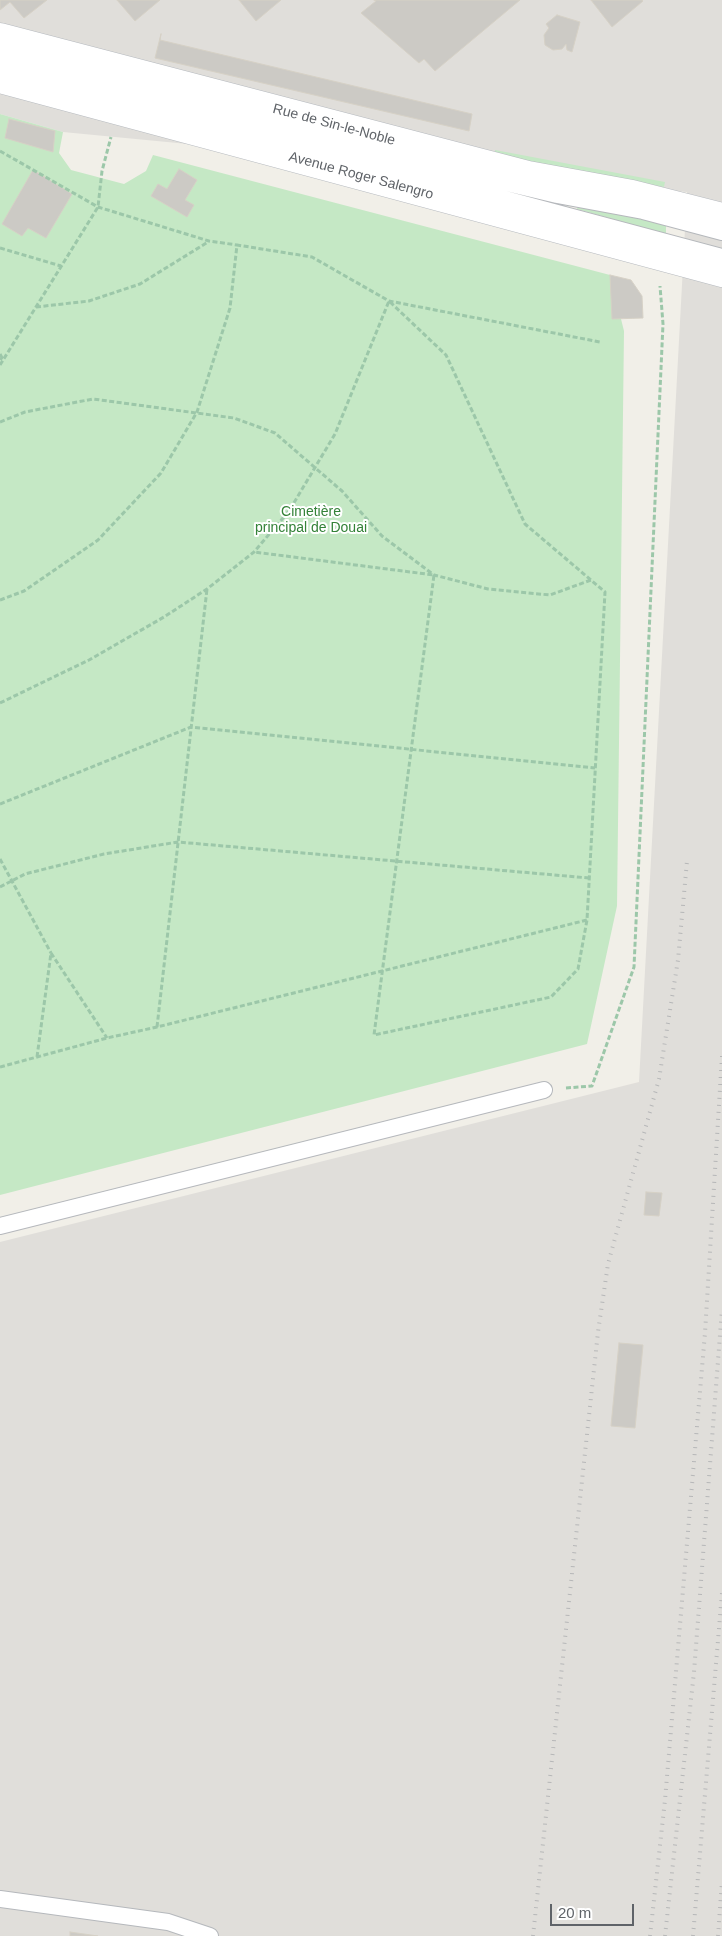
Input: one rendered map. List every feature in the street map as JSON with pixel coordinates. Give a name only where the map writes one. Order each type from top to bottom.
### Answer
[{"type":"main road","name":"Rue de Sin-le-Noble","points":[[0,37],[668,210],[722,217]]},
{"type":"main road","name":"Avenue Roger Salengro","points":[[0,79],[668,253],[722,273]]},
{"type":"lane","points":[[0,51],[493,180],[668,210],[722,232]]},
{"type":"lane","points":[[0,64],[668,253],[722,257]]},
{"type":"lane","points":[[0,1226],[544,1090]]},
{"type":"lane","points":[[0,1899],[168,1922],[210,1936]]},
{"type":"path","points":[[1,359],[36,307],[98,207],[102,171],[118,110]]},
{"type":"path","points":[[0,151],[98,207],[209,241],[312,257],[389,301],[446,355],[525,524],[605,592],[587,920],[578,969],[551,997],[374,1035],[434,575]]},
{"type":"path","points":[[36,307],[89,301],[140,284],[209,241]]},
{"type":"path","points":[[0,600],[24,590],[98,540],[161,473],[197,412],[230,308],[237,246]]},
{"type":"path","points":[[0,248],[61,266]]},
{"type":"path","points":[[544,1090],[592,1086],[634,967],[668,253]]},
{"type":"path","points":[[389,301],[600,342]]},
{"type":"path","points":[[0,703],[89,660],[164,617],[207,589],[254,552],[289,511],[335,434],[389,301]]},
{"type":"path","points":[[0,354],[0,365]]},
{"type":"path","points":[[0,422],[25,412],[93,400],[234,418],[275,433],[342,492],[382,536],[434,575]]},
{"type":"path","points":[[254,552],[434,575],[488,589],[550,595],[591,580]]},
{"type":"path","points":[[157,1027],[207,589]]},
{"type":"path","points":[[0,804],[191,727],[595,768]]},
{"type":"path","points":[[0,887],[24,874],[104,854],[178,842],[589,878]]},
{"type":"path","points":[[0,859],[51,953],[107,1038]]},
{"type":"path","points":[[0,1066],[587,920]]},
{"type":"path","points":[[38,1057],[51,953]]},
{"type":"shaded area","points":[[0,0],[722,0],[722,1936],[0,1936],[0,1242],[639,1082],[687,192],[63,132],[0,114]]},
{"type":"green space","name":"Cimetière principal de Douai","points":[[0,114],[63,132],[59,153],[71,170],[124,184],[146,171],[153,155],[610,275],[624,331],[617,906],[587,1044],[0,1195]]},
{"type":"green space","points":[[495,150],[665,182],[664,187],[543,165],[495,154]]},
{"type":"green space","points":[[578,206],[666,224],[666,234],[577,209]]},
{"type":"building","points":[[0,0],[47,0],[24,18],[10,2],[0,10]]},
{"type":"building","points":[[117,0],[160,0],[135,21]]},
{"type":"building","points":[[239,0],[281,0],[256,21]]},
{"type":"building","points":[[374,0],[520,0],[435,71],[424,59],[419,63],[361,13],[376,1]]},
{"type":"building","points":[[591,0],[642,0],[643,1],[612,27]]},
{"type":"building","points":[[557,15],[580,22],[572,52],[567,50],[566,44],[562,49],[553,50],[545,45],[544,35],[549,28],[546,24]]},
{"type":"building","points":[[161,34],[160,40],[472,114],[469,131],[155,58]]},
{"type":"building","points":[[9,119],[55,131],[53,152],[5,138]]},
{"type":"building","points":[[179,169],[197,180],[185,200],[194,205],[187,217],[151,196],[158,184],[167,189]]},
{"type":"building","points":[[33,170],[72,194],[46,238],[28,228],[22,236],[2,224]]},
{"type":"building","points":[[610,275],[631,280],[642,296],[643,318],[612,319]]},
{"type":"building","points":[[646,1192],[662,1193],[659,1216],[644,1215]]},
{"type":"building","points":[[619,1343],[643,1345],[635,1428],[611,1426]]},
{"type":"building","points":[[70,1932],[98,1936],[70,1936]]},
{"type":"railway","points":[[533,1936],[598,1332],[608,1264],[659,1079],[678,960],[687,861]]},
{"type":"railway","points":[[650,1936],[665,1800],[705,1333],[722,1056]]},
{"type":"railway","points":[[665,1936],[694,1672],[722,1309]]},
{"type":"railway","points":[[693,1936],[722,1593]]},
{"type":"railway","points":[[718,1936],[722,1881]]}]
